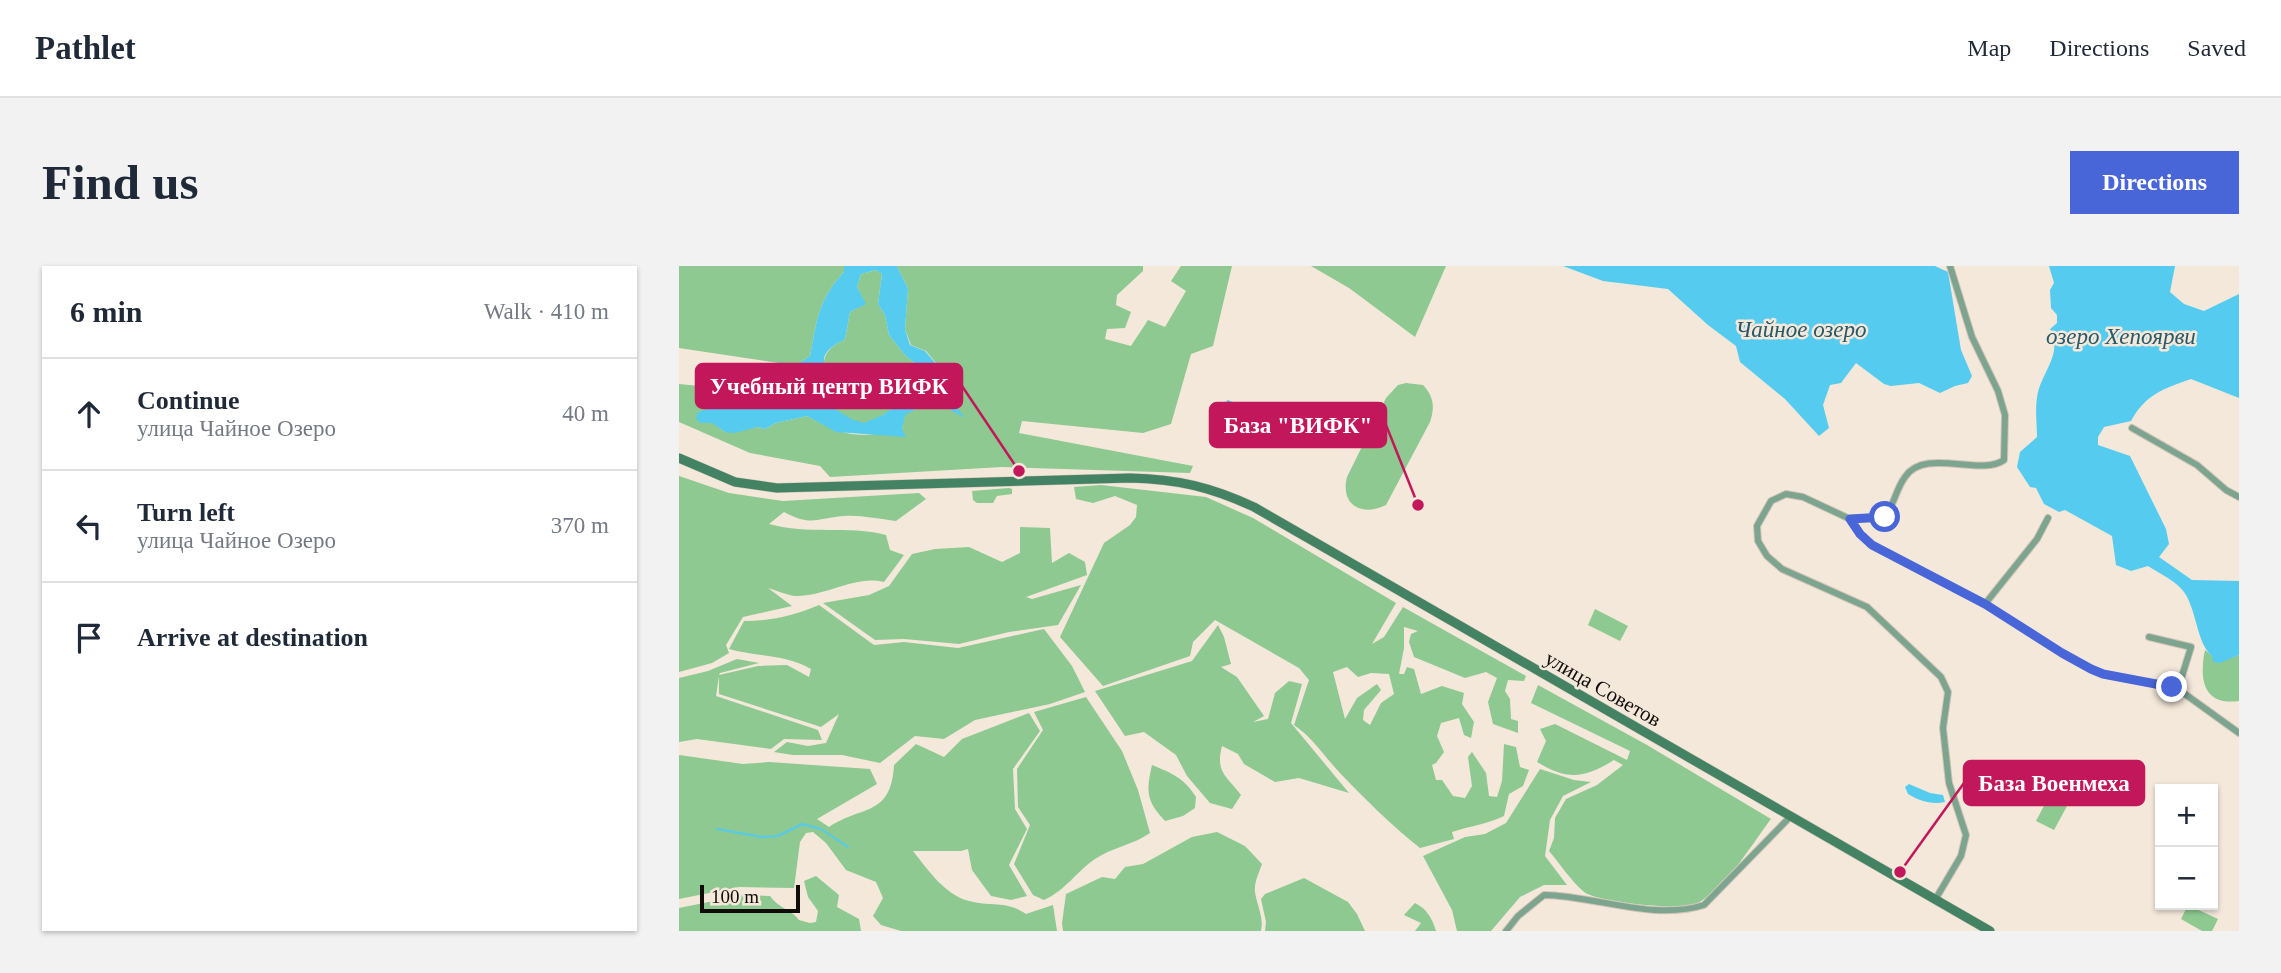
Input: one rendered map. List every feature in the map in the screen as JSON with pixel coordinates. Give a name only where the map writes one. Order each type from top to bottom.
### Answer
[{"type":"main road","name":"улица Советов","points":[[679,458],[735,482],[777,488],[1153,478],[1195,484],[1222,492],[1254,507],[1990,931]]},
{"type":"street","points":[[1935,900],[1961,856],[1966,835],[1949,783],[1943,728],[1948,692],[1941,677],[1867,607],[1782,569],[1767,556],[1758,541],[1757,526],[1772,501],[1786,494],[1803,497],[1850,519],[1885,517],[1905,476],[1926,464],[1999,463],[2004,460],[2005,415],[1998,391],[1972,337],[1950,266]]},
{"type":"street","points":[[2132,428],[2197,466],[2239,497]]},
{"type":"street","points":[[1985,604],[2037,539],[2048,518]]},
{"type":"street","points":[[1850,519],[1872,545],[1985,604],[2091,669],[2103,674],[2178,689],[2239,733]]},
{"type":"street","points":[[2149,637],[2191,647],[2178,689]]},
{"type":"street","points":[[1506,931],[1518,916],[1544,895],[1665,910],[1686,910],[1704,905],[1790,817]]},
{"type":"green space","points":[[679,266],[844,266],[844,272],[835,282],[820,311],[810,356],[799,363],[794,382],[784,396],[774,405],[756,394],[698,412],[725,432],[758,427],[765,429],[776,423],[807,416],[842,432],[863,435],[902,429],[904,415],[921,407],[937,405],[949,408],[954,404],[951,381],[926,351],[911,345],[905,329],[908,289],[897,266],[1143,266],[1143,271],[1117,295],[1116,305],[1131,312],[1125,328],[1107,329],[1105,339],[1131,346],[1148,320],[1165,327],[1186,291],[1171,281],[1181,266],[1232,266],[1213,346],[1191,354],[1171,424],[1143,433],[1022,421],[1019,433],[1193,466],[1190,473],[1002,467],[830,477],[820,466],[750,453],[679,422],[679,384],[781,394],[791,376],[793,365],[679,348]]},
{"type":"green space","points":[[1311,266],[1446,266],[1415,337],[1349,288]]},
{"type":"green space","points":[[876,270],[882,274],[878,304],[885,315],[889,335],[919,367],[923,380],[921,387],[894,408],[878,418],[860,423],[814,401],[826,377],[824,364],[829,350],[845,339],[850,312],[865,304],[857,287],[861,274]]},
{"type":"green space","points":[[1398,385],[1423,385],[1429,394],[1433,407],[1430,422],[1386,505],[1369,510],[1361,509],[1350,501],[1347,495],[1347,477],[1386,398]]},
{"type":"green space","points":[[679,476],[729,493],[783,501],[919,493],[926,499],[896,521],[850,516],[808,520],[784,512],[769,524],[798,529],[886,535],[890,550],[904,555],[884,582],[862,581],[795,596],[768,588],[792,606],[743,617],[726,645],[729,653],[712,663],[679,672]]},
{"type":"green space","points":[[1101,485],[1206,497],[1253,518],[1396,603],[1372,644],[1384,637],[1403,607],[1526,676],[1524,681],[1508,680],[1505,691],[1510,699],[1511,719],[1518,721],[1518,733],[1493,724],[1488,702],[1497,678],[1486,672],[1465,678],[1414,657],[1409,642],[1411,634],[1418,631],[1404,627],[1404,648],[1399,674],[1404,674],[1407,667],[1414,669],[1421,694],[1442,686],[1464,693],[1462,704],[1474,722],[1471,738],[1464,735],[1459,718],[1441,723],[1437,736],[1444,752],[1432,765],[1436,780],[1442,780],[1453,796],[1465,798],[1472,786],[1468,757],[1472,752],[1486,773],[1489,796],[1497,797],[1502,781],[1504,744],[1516,747],[1520,767],[1529,770],[1523,786],[1509,794],[1504,816],[1452,832],[1454,839],[1420,848],[1369,802],[1313,741],[1294,725],[1309,680],[1299,668],[1215,620],[1193,642],[1190,656],[1103,686],[1060,637],[1104,543],[1130,525],[1136,517],[1137,505],[1115,496],[1093,503],[1076,499],[1074,487]],"holes":[[[1347,667],[1358,677],[1371,673],[1389,674],[1394,694],[1381,703],[1370,725],[1363,720],[1364,710],[1381,690],[1377,684],[1357,698],[1345,719],[1333,672]]]},
{"type":"green space","points":[[1012,489],[1012,494],[997,496],[993,503],[977,503],[973,500],[972,491]]},
{"type":"green space","points":[[1020,527],[1050,528],[1052,563],[1069,553],[1085,562],[1087,575],[1026,597],[1032,599],[1081,585],[1058,625],[1009,632],[959,644],[904,639],[875,640],[823,603],[869,595],[889,586],[912,554],[935,549],[969,547],[1002,562],[1020,553]]},
{"type":"green space","points":[[819,605],[874,645],[904,642],[958,648],[1044,629],[1072,666],[1085,692],[1050,704],[975,720],[944,739],[915,736],[880,763],[842,755],[793,755],[774,752],[787,742],[808,746],[826,743],[839,714],[821,727],[719,694],[719,676],[716,696],[818,730],[822,740],[784,739],[771,749],[697,739],[679,742],[679,678],[708,671],[737,659],[759,663],[719,675],[758,666],[787,665],[809,677],[811,669],[801,664],[729,649],[744,621],[782,617]]},
{"type":"green space","points":[[1595,609],[1628,626],[1620,641],[1588,625]]},
{"type":"green space","points":[[1218,625],[1231,664],[1221,667],[1237,677],[1264,716],[1253,722],[1268,719],[1275,693],[1289,681],[1302,684],[1291,723],[1349,793],[1299,778],[1275,782],[1244,764],[1238,754],[1222,746],[1221,768],[1241,795],[1232,809],[1210,803],[1187,776],[1176,755],[1144,732],[1125,736],[1095,691],[1192,661]]},
{"type":"green space","points":[[2205,650],[2220,662],[2239,655],[2239,701],[2218,699],[2206,688],[2203,671]]},
{"type":"green space","points":[[1538,685],[1647,745],[1771,819],[1718,888],[1696,904],[1658,906],[1592,896],[1575,883],[1549,851],[1554,838],[1555,818],[1566,799],[1597,785],[1623,765],[1614,760],[1594,771],[1576,775],[1548,768],[1537,762],[1546,741],[1540,729],[1555,724],[1627,760],[1630,751],[1531,703]]},
{"type":"green space","points":[[1086,697],[1122,751],[1138,790],[1150,833],[1095,859],[1059,891],[1044,900],[1033,895],[1014,864],[1030,825],[1018,807],[1017,769],[1043,730],[1034,712]]},
{"type":"green space","points":[[1029,713],[1040,731],[1013,769],[1015,809],[1027,829],[1009,865],[1027,896],[1011,900],[991,896],[972,870],[968,849],[913,851],[938,881],[960,898],[1012,907],[1026,914],[1053,905],[1057,931],[901,931],[881,925],[873,916],[883,898],[876,882],[846,870],[826,843],[813,832],[806,833],[800,842],[794,888],[739,887],[679,899],[679,755],[743,764],[769,762],[870,769],[877,784],[817,819],[829,827],[881,802],[892,782],[894,765],[916,744],[944,757],[962,739]]},
{"type":"green space","points":[[1152,765],[1183,781],[1196,797],[1195,808],[1183,816],[1165,821],[1149,795]]},
{"type":"green space","points":[[1540,769],[1574,780],[1591,782],[1563,796],[1550,820],[1545,856],[1567,885],[1544,885],[1520,897],[1491,931],[1457,931],[1452,910],[1423,856],[1465,837],[1485,834],[1506,823]]},
{"type":"green space","points":[[2055,785],[2073,795],[2054,830],[2036,821]]},
{"type":"green space","points":[[1217,832],[1245,846],[1262,864],[1255,888],[1261,931],[1063,931],[1066,894],[1102,877],[1115,879],[1125,867],[1143,864],[1192,837]]},
{"type":"green space","points":[[816,876],[839,895],[837,907],[859,919],[861,931],[679,931],[679,908],[743,895],[770,896],[799,920],[816,922],[818,911],[808,897],[804,881]]},
{"type":"green space","points":[[1304,878],[1348,902],[1365,931],[1265,931],[1266,922],[1261,899],[1265,894]]},
{"type":"green space","points":[[1415,903],[1428,914],[1436,931],[1415,931],[1421,923],[1404,915]]},
{"type":"green space","points":[[2186,910],[2199,910],[2218,919],[2212,931],[2202,931],[2181,919]]},
{"type":"water","points":[[844,266],[897,266],[908,289],[905,329],[910,345],[925,351],[951,381],[954,404],[965,418],[936,402],[905,415],[902,429],[906,437],[836,432],[807,416],[776,423],[765,429],[758,427],[734,433],[725,432],[712,423],[700,423],[696,418],[698,412],[742,398],[760,396],[768,396],[774,405],[784,396],[794,382],[799,363],[810,356],[824,301],[844,272]],"holes":[[[876,270],[882,274],[878,304],[885,315],[889,335],[919,367],[923,380],[921,387],[883,415],[864,423],[814,401],[822,391],[826,379],[825,356],[845,339],[850,312],[866,304],[857,287],[861,274]]]},
{"type":"water","name":"Чайное озеро","points":[[1563,266],[1935,266],[1948,272],[1961,350],[1972,376],[1968,383],[1940,393],[1919,383],[1891,386],[1884,384],[1856,363],[1841,383],[1830,385],[1823,405],[1829,428],[1819,436],[1785,399],[1740,362],[1736,346],[1668,289],[1603,281]]},
{"type":"water","name":"озеро Хепоярви","points":[[2049,266],[2175,266],[2170,292],[2184,304],[2204,311],[2239,294],[2239,398],[2191,379],[2149,398],[2131,421],[2104,427],[2098,437],[2098,445],[2130,456],[2166,529],[2169,544],[2159,557],[2192,580],[2239,581],[2239,655],[2220,663],[2213,662],[2203,643],[2192,608],[2181,588],[2148,566],[2131,571],[2116,565],[2112,536],[2065,510],[2059,512],[2044,504],[2036,488],[2030,487],[2017,467],[2020,452],[2037,437],[2037,398],[2053,356],[2054,338],[2050,329],[2057,323],[2057,315],[2051,308],[2050,290],[2054,283]]},
{"type":"water","points":[[1228,400],[1273,420],[1260,447],[1242,441],[1219,423],[1224,403]]},
{"type":"water","points":[[1909,784],[1943,795],[1945,802],[1930,803],[1908,794],[1905,787]]},
{"type":"waterway","points":[[717,829],[762,837],[778,836],[802,824],[821,829],[848,847]]},
{"type":"place","name":"Учебный центр ВИФК","points":[[1019,471]]},
{"type":"place","name":"База \"ВИФК\"","points":[[1418,505]]},
{"type":"place","name":"База Военмеха","points":[[1900,872]]},
{"type":"route","points":[[1885,517],[1850,519],[1872,545],[1985,604],[2091,669],[2103,674],[2172,687]]}]
